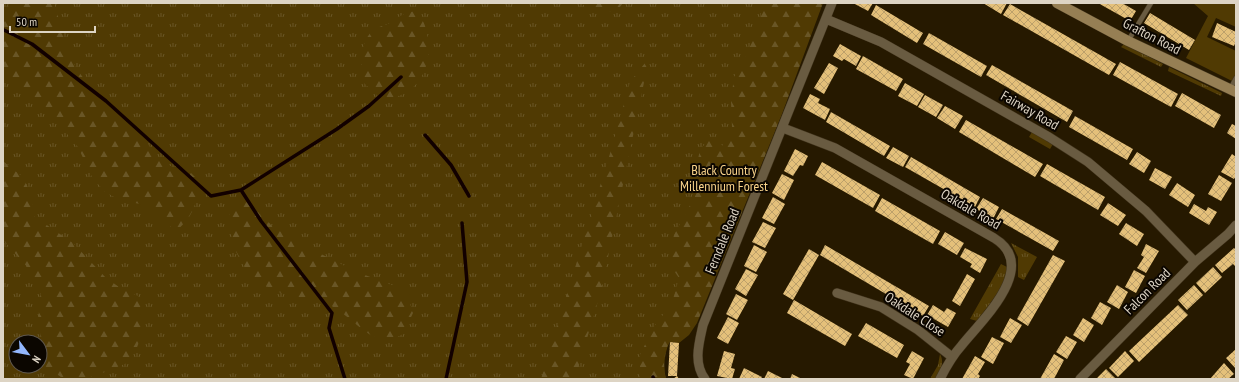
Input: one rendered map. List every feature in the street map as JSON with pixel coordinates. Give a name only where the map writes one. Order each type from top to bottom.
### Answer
[{"type":"street","name":"Ferndale Road","points":[[705,379],[700,373],[697,348],[703,325],[832,3]]},
{"type":"street","name":"Grafton Road","points":[[1057,3],[1128,41],[1233,91]]},
{"type":"street","name":"Fairway Road","points":[[826,19],[881,42],[1071,151],[1122,189],[1152,216],[1195,262]]},
{"type":"street","name":"Oakdale Road","points":[[783,128],[835,148],[1002,243],[1007,250],[1011,264],[1011,272],[1006,288],[987,315],[952,357],[940,379]]},
{"type":"street","name":"Falcon Road","points":[[1080,379],[1195,262],[1228,234],[1236,225]]},
{"type":"street","name":"Oakdale Close","points":[[837,293],[881,307],[923,334],[952,357]]},
{"type":"lane","points":[[1128,41],[1150,3]]},
{"type":"lane","points":[[1233,91],[1236,78]]},
{"type":"green space","points":[[3,3],[807,3],[681,317],[670,339],[664,362],[666,379],[3,379]]},
{"type":"green space","points":[[11,3],[54,3],[67,47],[76,68],[92,90],[107,105],[133,123],[144,137],[155,156],[174,168],[191,173],[200,182],[191,214],[183,225],[177,230],[156,219],[144,205],[118,199],[105,192],[92,177],[78,147],[64,130],[4,80],[3,13]]},
{"type":"green space","points":[[579,3],[623,3],[616,12],[593,9]]},
{"type":"green space","name":"Black Country Millennium Forest","points":[[761,3],[823,3],[782,114],[697,323],[689,335],[679,343],[670,342],[666,350],[664,360],[666,379],[640,379],[640,355],[653,328],[672,303],[679,278],[668,262],[674,235],[695,196],[694,177],[700,150],[708,140],[722,146],[732,127],[731,101],[734,77],[746,56],[761,19]]},
{"type":"green space","points":[[1193,3],[1236,3],[1236,27],[1216,18],[1207,37],[1236,51],[1236,83],[1186,58],[1208,16]]},
{"type":"green space","points":[[415,11],[424,24],[428,39],[428,52],[422,76],[406,93],[395,97],[381,99],[364,83],[362,55],[365,41],[368,35],[378,27],[388,24],[403,15]]},
{"type":"green space","points":[[1124,44],[1163,64],[1161,67],[1121,47]]},
{"type":"green space","points":[[649,58],[601,291],[575,379],[541,379],[612,147],[630,82]]},
{"type":"green space","points":[[1169,67],[1222,93],[1221,96],[1168,71]]},
{"type":"green space","points":[[1032,132],[1053,144],[1050,149],[1029,137]]},
{"type":"green space","points":[[3,161],[24,178],[32,200],[35,217],[73,243],[106,278],[122,289],[138,296],[143,316],[142,334],[136,350],[127,363],[95,376],[80,379],[61,377],[48,368],[48,334],[40,334],[38,322],[41,290],[30,270],[3,240]]},
{"type":"green space","points":[[237,199],[249,203],[273,227],[307,247],[357,272],[397,287],[408,297],[413,313],[403,334],[389,341],[376,337],[363,330],[337,309],[324,302],[280,293],[259,281],[243,265],[233,244],[229,218],[230,210]]},
{"type":"green space","points":[[1011,243],[1037,257],[1024,280],[1018,277],[1018,257]]},
{"type":"green space","points":[[1001,264],[1007,267],[1000,289],[977,321],[970,319]]},
{"type":"green space","points":[[940,354],[942,364],[940,370],[936,379],[930,379],[938,365]]},
{"type":"building","points":[[853,3],[873,3],[868,11]]},
{"type":"building","points":[[983,3],[1007,3],[1001,14]]},
{"type":"building","points":[[1098,3],[1122,3],[1136,11],[1130,21]]},
{"type":"building","points":[[1010,4],[1116,64],[1109,75],[1003,15]]},
{"type":"building","points":[[876,5],[923,33],[917,43],[871,15]]},
{"type":"building","points":[[1150,13],[1195,40],[1189,50],[1144,23]]},
{"type":"building","points":[[1217,23],[1236,32],[1236,41],[1234,46],[1212,37]]},
{"type":"building","points":[[929,33],[987,66],[981,77],[923,44]]},
{"type":"building","points":[[840,44],[861,56],[856,66],[844,59],[842,61],[833,56]]},
{"type":"building","points":[[863,56],[903,79],[896,91],[856,69]]},
{"type":"building","points":[[1120,62],[1178,94],[1171,107],[1113,75]]},
{"type":"building","points":[[829,63],[838,68],[824,94],[814,88]]},
{"type":"building","points":[[992,65],[1073,111],[1067,122],[986,75]]},
{"type":"building","points":[[905,83],[924,94],[917,106],[898,96]]},
{"type":"building","points":[[1182,93],[1221,115],[1214,128],[1175,106]]},
{"type":"building","points":[[810,94],[820,99],[818,103],[830,109],[825,120],[803,108]]},
{"type":"building","points":[[925,95],[943,105],[936,117],[918,107]]},
{"type":"building","points":[[945,106],[963,116],[955,129],[937,118]]},
{"type":"building","points":[[831,112],[890,146],[884,156],[826,122]]},
{"type":"building","points":[[1075,116],[1133,149],[1127,160],[1069,127]]},
{"type":"building","points":[[966,120],[1043,164],[1035,177],[959,132]]},
{"type":"building","points":[[1232,124],[1236,126],[1236,139],[1227,133]]},
{"type":"building","points":[[893,147],[909,156],[903,167],[886,158]]},
{"type":"building","points":[[795,149],[808,156],[803,166],[800,165],[793,176],[784,171]]},
{"type":"building","points":[[1137,152],[1151,161],[1144,173],[1129,164]]},
{"type":"building","points":[[1232,154],[1236,157],[1236,176],[1234,179],[1221,172]]},
{"type":"building","points":[[911,157],[980,197],[975,207],[905,167]]},
{"type":"building","points":[[822,162],[880,195],[873,208],[815,175]]},
{"type":"building","points":[[1047,164],[1105,197],[1098,210],[1040,176]]},
{"type":"building","points":[[1155,168],[1172,177],[1165,189],[1149,180]]},
{"type":"building","points":[[782,174],[794,180],[784,200],[772,193]]},
{"type":"building","points":[[1219,175],[1232,183],[1221,201],[1208,194]]},
{"type":"building","points":[[1177,183],[1195,195],[1188,207],[1169,195]]},
{"type":"building","points":[[773,197],[785,204],[774,224],[762,218]]},
{"type":"building","points":[[882,198],[940,231],[933,244],[875,211]]},
{"type":"building","points":[[983,198],[999,207],[993,219],[976,209]]},
{"type":"building","points":[[1108,203],[1126,215],[1118,226],[1100,215]]},
{"type":"building","points":[[1194,204],[1206,211],[1208,207],[1217,212],[1209,225],[1189,213]]},
{"type":"building","points":[[1002,209],[1059,241],[1053,251],[996,219]]},
{"type":"building","points":[[763,222],[776,228],[765,248],[752,242]]},
{"type":"building","points":[[1126,223],[1144,234],[1137,246],[1119,234]]},
{"type":"building","points":[[945,232],[964,243],[957,255],[938,244]]},
{"type":"building","points":[[1146,244],[1159,251],[1146,273],[1137,268],[1144,257],[1141,255]]},
{"type":"building","points":[[754,245],[767,252],[756,272],[744,266]]},
{"type":"building","points":[[825,245],[929,306],[923,316],[820,255]]},
{"type":"building","points":[[965,248],[987,259],[980,273],[970,267],[972,264],[960,257]]},
{"type":"building","points":[[1234,248],[1236,250],[1236,265],[1235,266],[1233,264],[1222,273],[1215,265]]},
{"type":"building","points":[[809,249],[819,255],[793,300],[783,294]]},
{"type":"building","points":[[1053,255],[1065,261],[1028,326],[1017,319]]},
{"type":"building","points":[[1213,267],[1222,277],[1205,293],[1196,283]]},
{"type":"building","points":[[746,269],[758,275],[746,296],[735,289]]},
{"type":"building","points":[[1134,270],[1145,276],[1136,293],[1125,287]]},
{"type":"building","points":[[967,274],[975,279],[960,306],[952,301]]},
{"type":"building","points":[[1117,285],[1128,292],[1119,309],[1107,302]]},
{"type":"building","points":[[1194,285],[1203,295],[1187,310],[1178,300]]},
{"type":"building","points":[[736,294],[748,300],[737,320],[726,314]]},
{"type":"building","points":[[794,300],[852,334],[845,346],[787,313]]},
{"type":"building","points":[[1100,302],[1111,308],[1102,325],[1091,318]]},
{"type":"building","points":[[933,305],[944,312],[947,308],[956,313],[948,327],[927,315]]},
{"type":"building","points":[[1178,305],[1188,315],[1139,362],[1129,351]]},
{"type":"building","points":[[728,317],[739,323],[728,344],[717,338]]},
{"type":"building","points":[[1010,318],[1022,325],[1011,343],[1000,337]]},
{"type":"building","points":[[1083,318],[1094,325],[1084,342],[1073,335]]},
{"type":"building","points":[[866,323],[904,345],[897,358],[858,336]]},
{"type":"building","points":[[1066,336],[1077,342],[1067,359],[1056,352]]},
{"type":"building","points":[[992,337],[1004,343],[993,364],[981,357]]},
{"type":"building","points":[[670,342],[679,343],[677,376],[668,376]]},
{"type":"building","points":[[1236,349],[1236,369],[1226,358]]},
{"type":"building","points":[[724,351],[735,354],[731,368],[735,369],[732,379],[717,376]]},
{"type":"building","points":[[912,351],[924,358],[913,379],[904,375],[910,364],[906,362]]},
{"type":"building","points":[[1125,351],[1134,361],[1118,377],[1109,368]]},
{"type":"building","points":[[1054,354],[1064,360],[1054,379],[1040,379]]},
{"type":"building","points":[[975,356],[985,362],[978,374],[980,376],[978,379],[962,379]]},
{"type":"building","points":[[1224,363],[1234,374],[1228,379],[1210,379]]},
{"type":"building","points":[[744,368],[762,377],[761,379],[739,379]]},
{"type":"building","points":[[1106,369],[1116,379],[1096,379]]},
{"type":"building","points":[[768,371],[784,379],[764,379]]},
{"type":"building","points":[[792,374],[802,379],[790,379]]},
{"type":"waterway","points":[[4,30],[32,44],[106,101],[211,196],[241,190],[261,221],[332,313],[329,328],[345,379]]},
{"type":"waterway","points":[[241,190],[337,129],[369,106],[401,77]]},
{"type":"waterway","points":[[425,135],[451,165],[469,196]]},
{"type":"waterway","points":[[446,379],[467,282],[462,223]]}]
